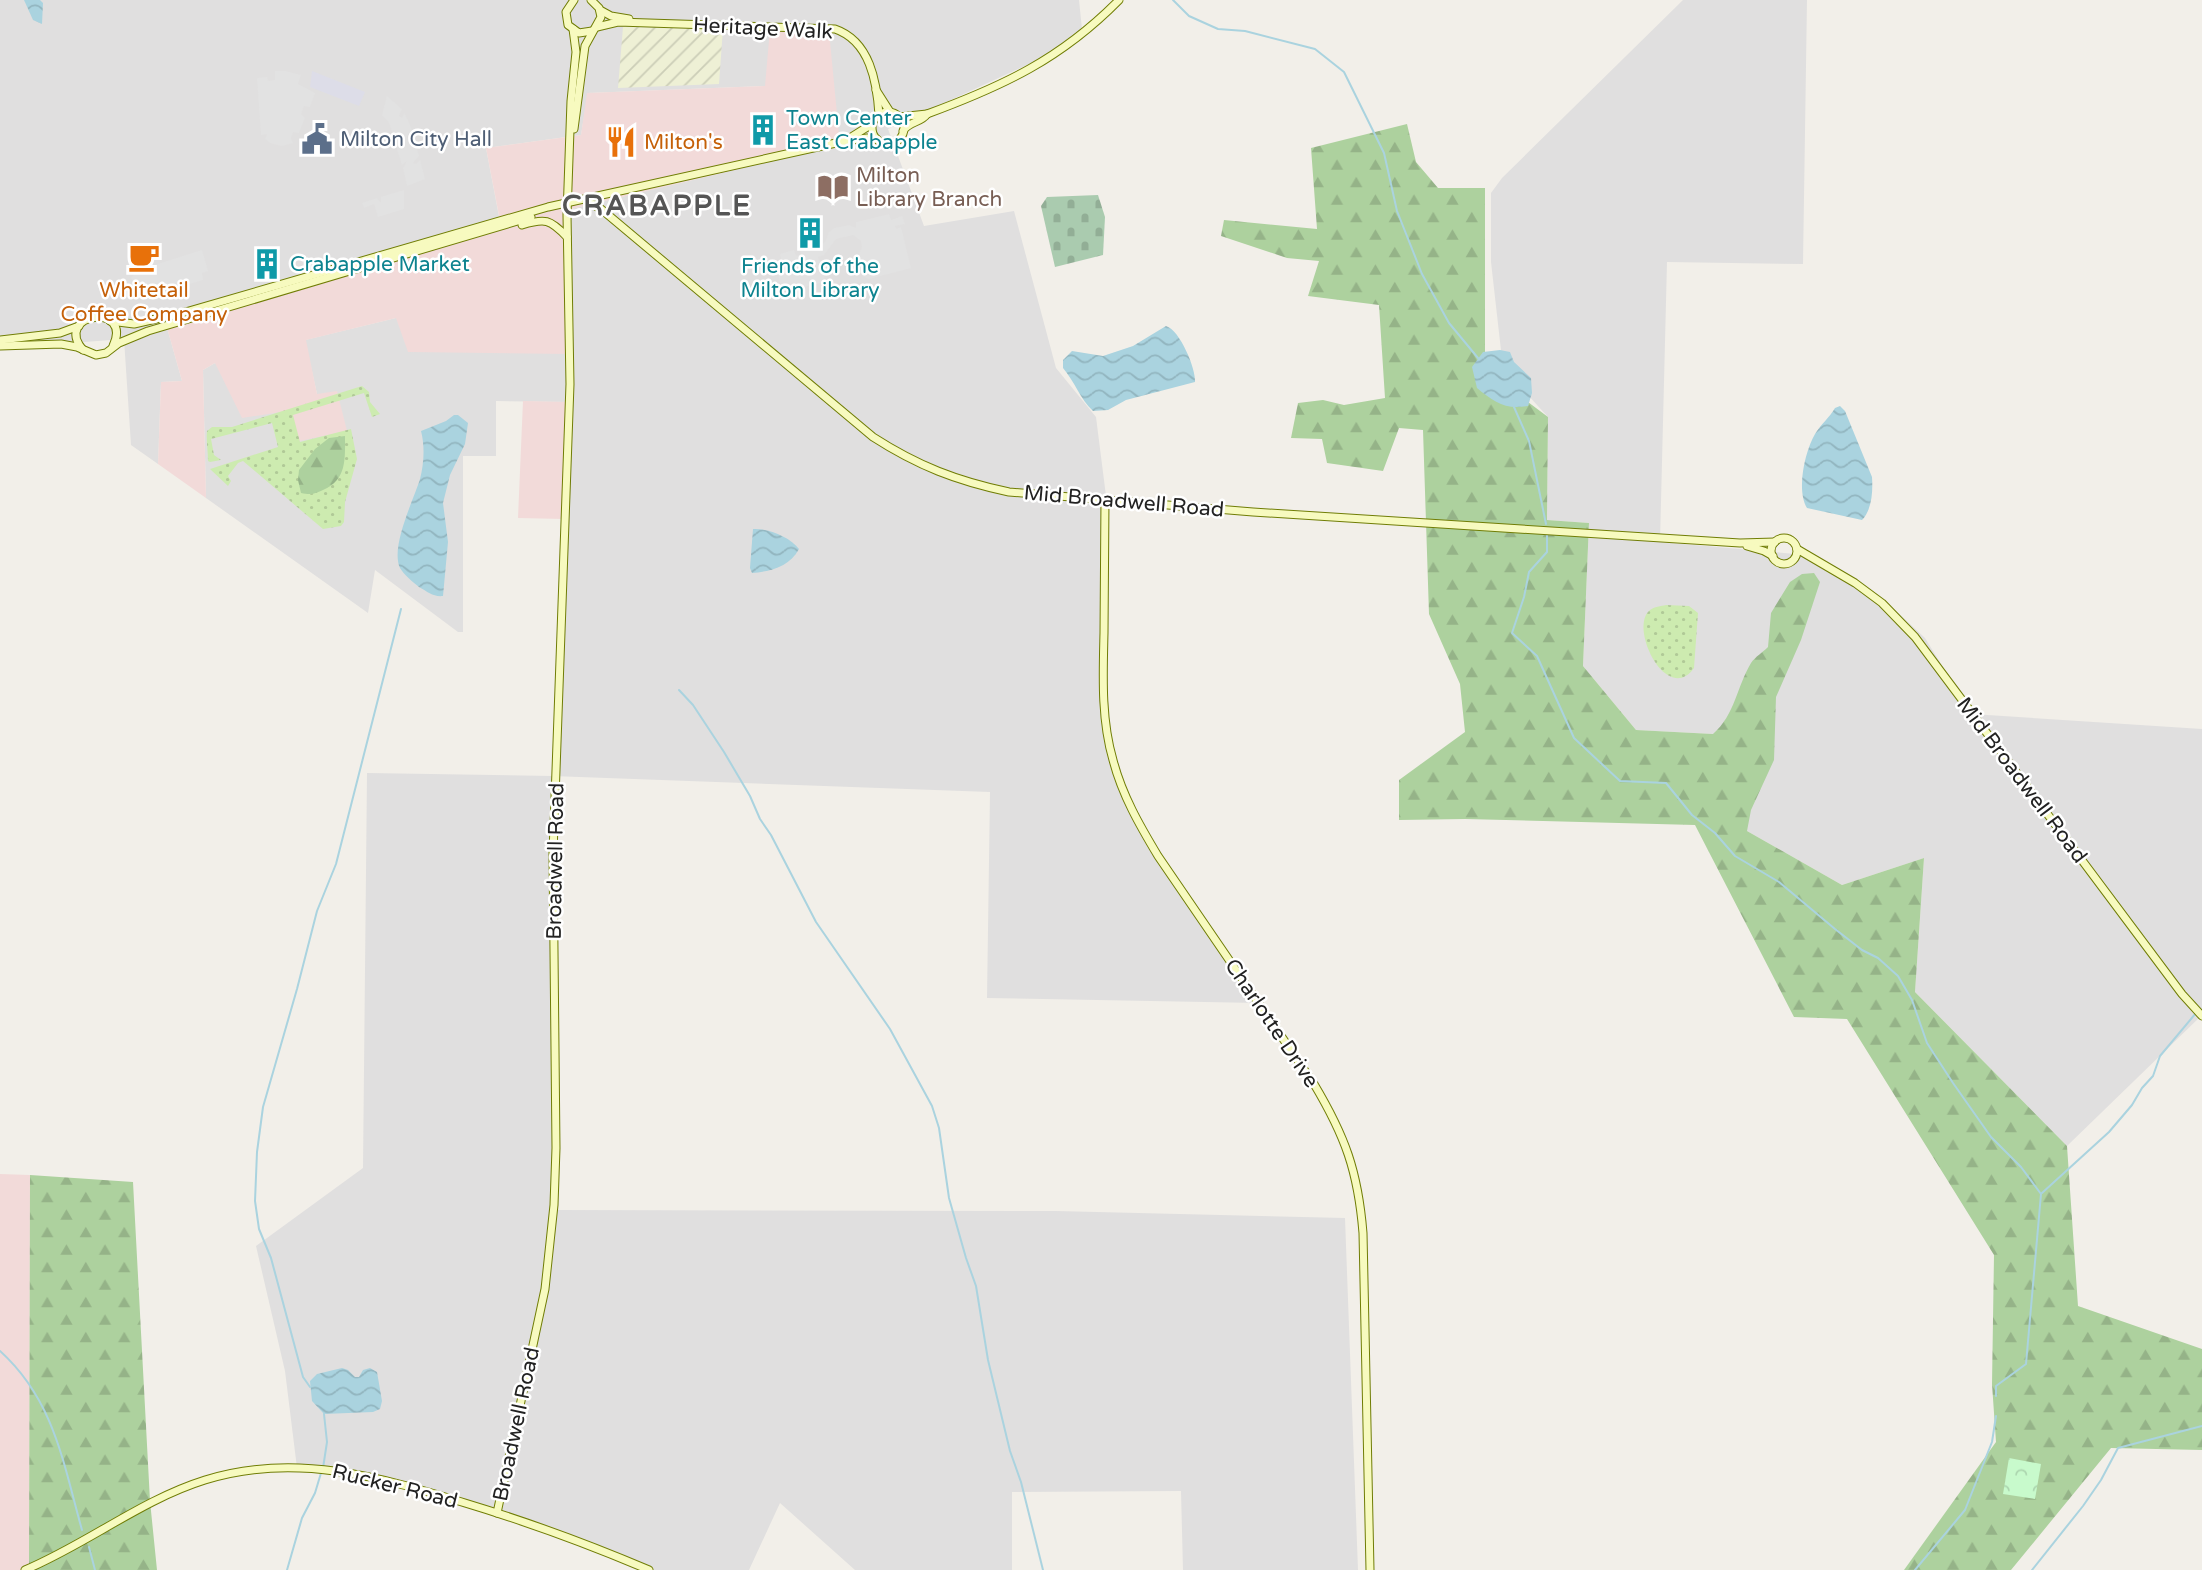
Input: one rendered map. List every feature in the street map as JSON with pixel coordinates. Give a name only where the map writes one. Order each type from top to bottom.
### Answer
[{"type":"street","points":[[562,8],[573,0]]},
{"type":"street","points":[[571,140],[571,101],[576,52],[573,29],[568,25],[566,16],[573,0]]},
{"type":"street","points":[[899,117],[927,114],[976,96],[1032,69],[1078,38],[1119,0]]},
{"type":"street","points":[[571,140],[584,51],[601,17],[600,10],[593,1]]},
{"type":"street","name":"Heritage Walk","points":[[600,10],[611,16],[654,24]]},
{"type":"street","name":"Heritage Walk","points":[[573,29],[582,33],[618,22],[835,29],[854,38],[862,47],[876,90],[878,115]]},
{"type":"street","name":"Heritage Walk","points":[[876,90],[890,112]]},
{"type":"street","points":[[845,141],[872,124],[878,115],[890,112],[899,117],[903,123],[903,131]]},
{"type":"street","points":[[83,350],[77,339],[79,326],[94,316],[134,324],[182,313],[548,207],[845,141],[867,138],[892,143],[900,138],[905,127],[925,118],[927,114]]},
{"type":"street","points":[[872,124],[877,139]]},
{"type":"street","name":"Broadwell Road","points":[[497,1513],[545,1289],[554,1205],[556,1148],[553,853],[570,384],[567,204],[571,140]]},
{"type":"street","points":[[601,209],[608,194]]},
{"type":"street","name":"Mid Broadwell Road","points":[[585,200],[601,209],[849,420],[905,457],[950,477],[1009,492],[1253,512],[1740,543],[1775,542]]},
{"type":"street","points":[[0,346],[61,344],[101,355],[112,347],[148,331],[482,233],[567,204]]},
{"type":"street","points":[[482,233],[487,235],[540,220],[552,223],[568,237]]},
{"type":"street","points":[[110,321],[116,331],[112,347]]},
{"type":"street","points":[[0,340],[60,333],[79,326]]},
{"type":"street","name":"Charlotte Drive","points":[[1105,499],[1105,716],[1112,759],[1119,781],[1158,856],[1333,1115],[1343,1138],[1361,1203],[1370,1570]]},
{"type":"street","points":[[1788,538],[1795,543],[1797,549],[1793,560],[1782,564],[1773,556],[1772,548],[1779,539],[1788,538]]},
{"type":"street","name":"Mid Broadwell Road","points":[[1740,543],[1773,556]]},
{"type":"street","name":"Mid Broadwell Road","points":[[1797,549],[1882,603],[1915,637],[2182,994],[2202,1016]]},
{"type":"street","name":"Mid Broadwell Road","points":[[1793,560],[1822,566]]},
{"type":"street","name":"Rucker Road","points":[[25,1570],[184,1488],[246,1471],[283,1467],[342,1471],[386,1480],[548,1529],[649,1570]]},
{"type":"shaded area","points":[[0,0],[1079,0],[1083,39],[888,129],[924,226],[1014,211],[1056,368],[1096,417],[1106,496],[1099,665],[1111,740],[1137,821],[1259,1003],[987,998],[990,792],[552,776],[569,402],[496,401],[496,456],[463,456],[463,632],[458,632],[375,570],[368,613],[206,498],[203,370],[215,363],[317,394],[305,340],[396,318],[571,209],[840,145],[766,86],[588,93],[581,135],[486,148],[501,227],[166,324],[182,381],[161,382],[158,464],[131,445],[124,339],[71,343],[0,341]]},
{"type":"shaded area","points":[[1683,0],[1807,0],[1803,264],[1667,262],[1660,542],[1796,554],[1841,570],[1881,597],[1925,638],[1972,714],[2202,729],[2202,1015],[2067,1146],[1915,992],[1924,858],[1842,885],[1747,831],[1732,735],[1636,730],[1583,666],[1589,523],[1547,520],[1548,417],[1503,368],[1491,262],[1491,193],[1502,178]]},
{"type":"shaded area","points":[[770,29],[829,31],[840,145],[571,209],[571,354],[408,352],[396,318],[306,340],[317,394],[337,391],[347,431],[290,443],[281,412],[242,418],[215,363],[203,370],[206,498],[158,464],[161,382],[182,381],[166,324],[501,226],[486,148],[581,135],[587,93],[765,86]]},
{"type":"shaded area","points":[[275,71],[301,75],[298,84],[315,93],[310,107],[304,106],[301,114],[305,118],[299,133],[293,132],[293,143],[282,146],[265,139],[267,134],[261,135],[257,78],[275,80]]},
{"type":"shaded area","points":[[312,71],[365,92],[359,106],[310,87]]},
{"type":"shaded area","points":[[387,96],[402,109],[399,116],[402,118],[404,113],[408,120],[412,130],[407,136],[408,141],[414,138],[419,156],[413,163],[416,164],[420,160],[425,179],[407,186],[403,168],[407,161],[402,165],[396,146],[401,142],[400,136],[395,139],[389,123],[382,115]]},
{"type":"shaded area","points":[[404,190],[404,209],[378,217],[374,204],[364,208],[362,203],[377,198],[381,203],[381,197]]},
{"type":"shaded area","points":[[889,214],[891,220],[902,216],[905,224],[895,226],[896,229],[901,227],[911,268],[869,279],[862,276],[858,256],[862,247],[861,241],[853,235],[836,239],[824,255],[818,257],[820,262],[825,261],[829,275],[824,276],[825,282],[787,291],[786,286],[781,287],[776,266],[782,264],[780,254],[794,250],[796,256],[801,254],[800,248],[815,245],[818,250],[834,228],[849,225],[856,228],[856,222]]},
{"type":"shaded area","points":[[202,250],[208,271],[202,273],[203,280],[138,299],[131,277],[142,269]]},
{"type":"shaded area","points":[[523,401],[569,402],[564,519],[518,518]]},
{"type":"shaded area","points":[[367,773],[552,776],[558,1210],[1056,1211],[1345,1218],[1358,1570],[1183,1570],[1181,1491],[1012,1492],[1012,1570],[855,1570],[780,1503],[749,1570],[646,1570],[504,1516],[359,1474],[297,1468],[285,1371],[256,1246],[363,1168]]},
{"type":"shaded area","points":[[0,1174],[30,1175],[29,1570],[0,1570]]},
{"type":"green space","points":[[623,27],[723,28],[719,84],[618,88]]},
{"type":"green space","points":[[1407,124],[1416,162],[1438,188],[1485,188],[1485,370],[1548,417],[1547,520],[1589,523],[1583,666],[1636,730],[1713,734],[1726,718],[1751,663],[1768,647],[1771,613],[1790,582],[1802,574],[1814,573],[1820,582],[1801,640],[1776,697],[1774,760],[1751,810],[1747,831],[1842,885],[1924,858],[1915,992],[2067,1146],[2078,1306],[2202,1349],[2202,1450],[2111,1448],[2011,1570],[1904,1570],[1996,1442],[1992,1384],[1994,1255],[1847,1019],[1794,1017],[1695,825],[1465,819],[1399,820],[1399,780],[1465,732],[1460,684],[1429,614],[1423,430],[1399,428],[1383,471],[1327,463],[1322,439],[1291,438],[1298,403],[1323,400],[1344,405],[1385,398],[1379,305],[1308,296],[1319,261],[1287,258],[1221,236],[1224,220],[1317,229],[1311,148]]},
{"type":"green space","points":[[1098,195],[1105,217],[1103,255],[1055,267],[1041,206],[1047,197]]},
{"type":"green space","points":[[362,386],[369,392],[370,402],[380,414],[372,417],[364,393],[293,415],[300,442],[351,429],[357,459],[341,526],[323,529],[243,461],[238,463],[228,476],[231,481],[228,486],[210,469],[278,447],[272,423],[211,439],[214,455],[221,460],[210,462],[207,431],[212,427],[232,427]]},
{"type":"green space","points":[[345,436],[343,468],[337,481],[317,492],[301,493],[299,470],[315,449],[329,438]]},
{"type":"green space","points":[[1666,605],[1689,606],[1698,613],[1694,668],[1683,677],[1673,677],[1662,671],[1647,646],[1644,619],[1650,610]]},
{"type":"green space","points":[[30,1175],[133,1182],[150,1501],[157,1570],[29,1570]]},
{"type":"green space","points":[[2009,1458],[2041,1464],[2035,1499],[2003,1494]]},
{"type":"water","points":[[24,0],[40,0],[43,3],[42,24],[33,20]]},
{"type":"water","points":[[1166,326],[1177,335],[1186,351],[1195,382],[1126,400],[1108,410],[1093,411],[1063,368],[1063,360],[1072,351],[1103,356],[1133,346]]},
{"type":"water","points":[[1483,352],[1510,352],[1514,362],[1531,378],[1532,393],[1528,406],[1500,404],[1477,388],[1472,367]]},
{"type":"water","points":[[1840,406],[1845,411],[1872,477],[1870,506],[1862,520],[1807,508],[1802,491],[1803,471],[1811,441],[1835,408]]},
{"type":"water","points":[[454,415],[468,423],[465,444],[450,475],[443,503],[448,542],[443,596],[439,596],[419,587],[404,573],[400,568],[398,548],[421,473],[421,431]]},
{"type":"water","points":[[753,529],[778,534],[799,549],[790,560],[779,567],[752,573],[750,568]]},
{"type":"water","points":[[342,1368],[355,1377],[370,1368],[377,1372],[382,1401],[380,1409],[373,1412],[324,1414],[312,1401],[310,1381],[317,1374]]},
{"type":"waterway","points":[[1173,0],[1189,16],[1218,29],[1245,31],[1315,49],[1344,72],[1384,153],[1397,211],[1422,274],[1449,323],[1478,358]]},
{"type":"waterway","points":[[1514,407],[1529,441],[1546,524]]},
{"type":"waterway","points":[[1547,533],[1547,552],[1529,572],[1512,633],[1537,656],[1574,738],[1620,781],[1666,783],[1692,815],[1715,833],[1735,856],[1779,882],[1835,929],[1862,950],[1878,958],[1898,976],[1912,1000],[1927,1043],[1953,1083],[1991,1137],[2021,1167],[2041,1194],[2026,1364],[1996,1386],[1996,1396]]},
{"type":"waterway","points":[[310,1387],[303,1377],[271,1258],[259,1229],[255,1201],[257,1152],[263,1107],[317,911],[336,864],[401,609]]},
{"type":"waterway","points":[[679,690],[693,705],[724,752],[816,922],[890,1029],[932,1106],[939,1128],[949,1198],[976,1286],[988,1360],[1043,1570]]},
{"type":"waterway","points":[[2042,1193],[2109,1132],[2153,1076],[2160,1056],[2196,1013]]},
{"type":"waterway","points":[[0,1351],[18,1370],[45,1411],[62,1456],[82,1530]]},
{"type":"waterway","points":[[323,1468],[327,1442],[324,1414]]},
{"type":"waterway","points":[[1915,1570],[1965,1510],[1992,1442],[1996,1416]]},
{"type":"waterway","points":[[2032,1570],[2083,1506],[2118,1448],[2202,1426]]},
{"type":"waterway","points":[[287,1570],[302,1518],[315,1493],[321,1473]]},
{"type":"waterway","points":[[89,1547],[95,1570]]},
{"type":"place","name":"Town Center East Crabapple","points":[[763,130]]},
{"type":"place","name":"Milton City Hall","points":[[317,139]]},
{"type":"place","name":"Milton's","points":[[621,142]]},
{"type":"place","name":"Milton Library Branch","points":[[833,187]]},
{"type":"place","name":"Friends of the Milton Library","points":[[810,233]]},
{"type":"place","name":"Whitetail Coffee Company","points":[[144,257]]},
{"type":"place","name":"Crabapple Market","points":[[267,264]]},
{"type":"district","name":"CRABAPPLE","points":[[657,205]]}]
